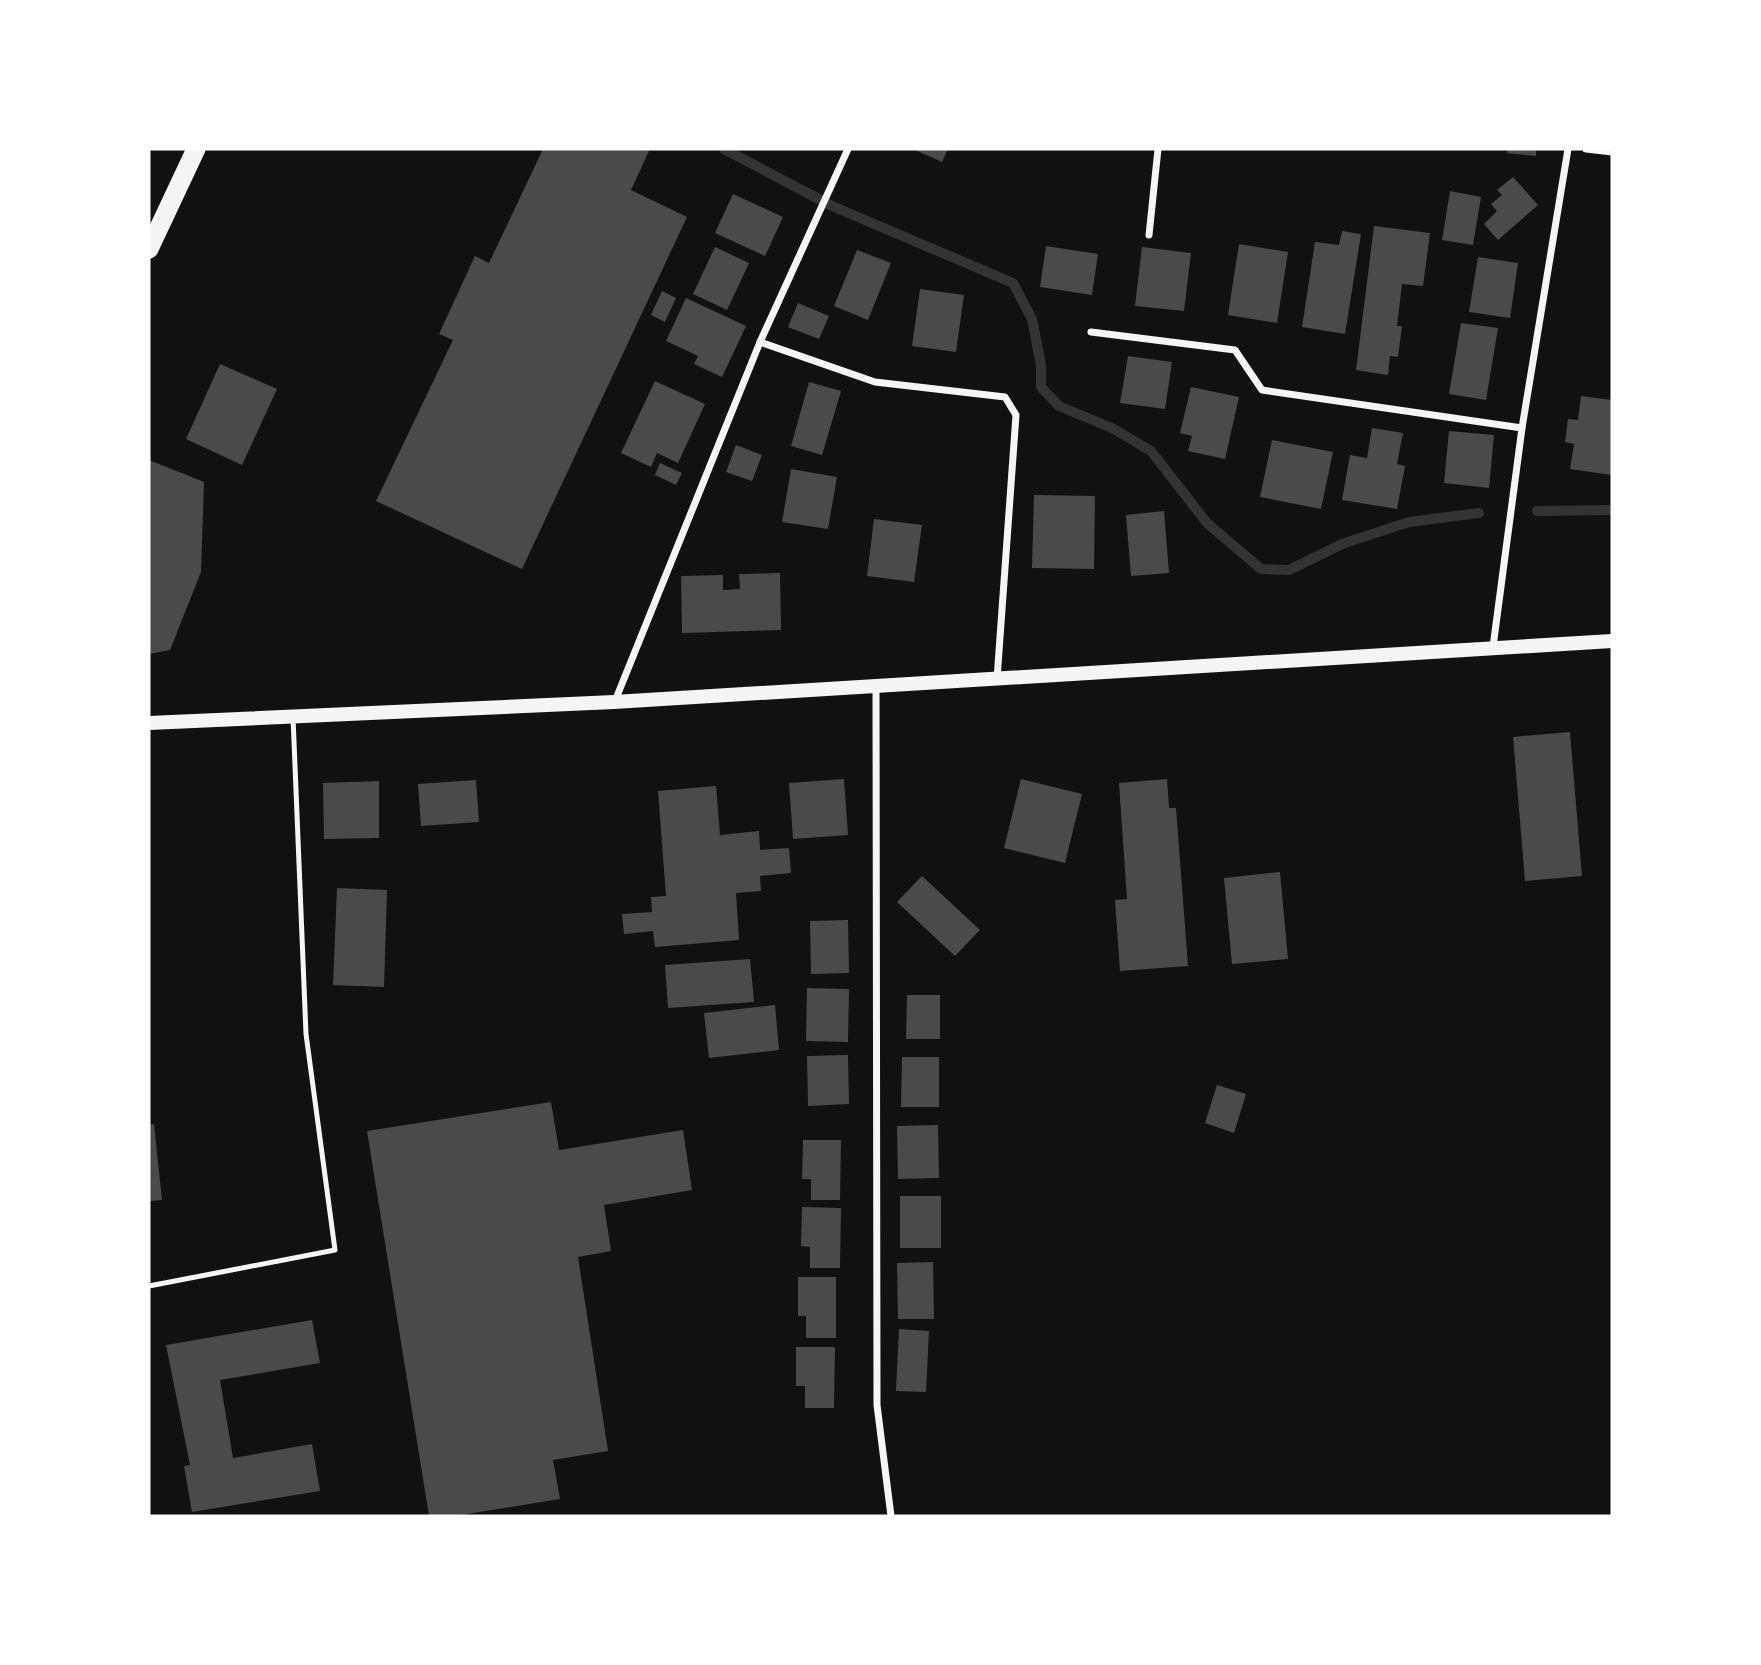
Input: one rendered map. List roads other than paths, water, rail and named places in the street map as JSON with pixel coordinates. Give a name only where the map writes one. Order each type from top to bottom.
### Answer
[{"type":"highway","points":[[149,249],[196,149]]},
{"type":"main road","points":[[149,723],[614,702],[1612,641]]},
{"type":"street","points":[[614,702],[760,342],[848,149]]},
{"type":"street","points":[[1149,235],[1158,149]]},
{"type":"street","points":[[1493,647],[1522,428],[1568,149]]},
{"type":"street","points":[[1586,149],[1612,152]]},
{"type":"street","points":[[1091,332],[1235,350],[1262,390],[1522,428]]},
{"type":"street","points":[[760,342],[875,382],[1005,397],[1016,415],[997,679]]},
{"type":"street","points":[[876,686],[877,1405],[891,1516]]},
{"type":"lane","points":[[149,1286],[335,1250],[306,1034],[293,716]]},
{"type":"waterway","points":[[724,149],[832,206],[1013,283],[1032,319],[1041,365],[1041,387],[1059,406],[1112,428],[1151,451],[1207,523],[1261,569],[1289,570],[1342,544],[1409,522],[1479,513]]},
{"type":"waterway","points":[[1537,511],[1612,510]]}]
